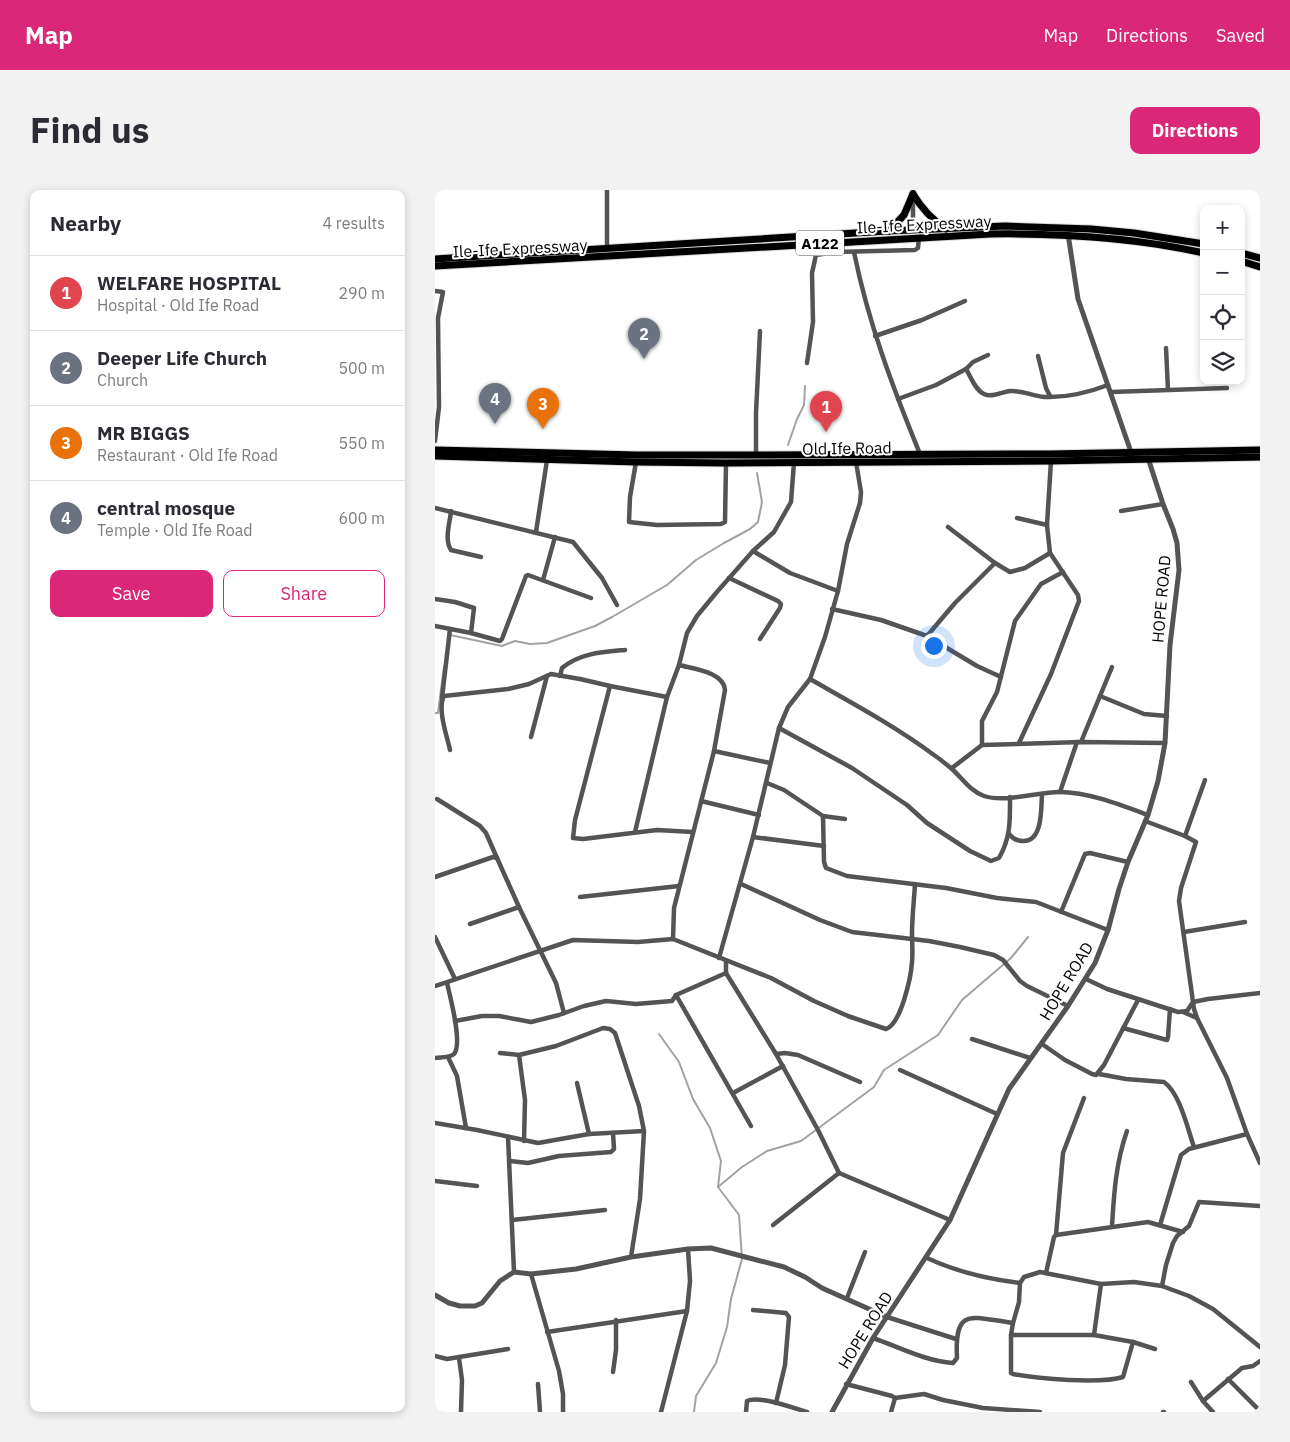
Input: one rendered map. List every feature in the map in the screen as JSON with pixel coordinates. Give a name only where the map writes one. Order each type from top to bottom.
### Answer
[{"type":"main road","points":[[913,192],[921,208],[932,220],[946,229]]},
{"type":"main road","points":[[888,231],[904,215],[913,192]]},
{"type":"main road","name":"Ile-Ife Expressway","points":[[435,259],[888,231],[1020,226],[1071,227],[1134,233],[1200,243]]},
{"type":"main road","name":"Ile-Ife Expressway","points":[[435,266],[990,234],[1068,234],[1142,242],[1200,251]]},
{"type":"main road","points":[[1245,253],[1260,258]]},
{"type":"main road","points":[[1245,262],[1260,267]]},
{"type":"main road","name":"Old Ife Road","points":[[435,450],[591,457],[636,462],[794,462],[920,454],[1259,451]]},
{"type":"main road","name":"Old Ife Road","points":[[435,456],[547,460],[591,457],[756,455],[836,459],[857,462],[1051,461],[1148,458],[1251,458],[1259,451]]},
{"type":"main road","points":[[1251,458],[1260,463]]},
{"type":"street","points":[[607,190],[607,249]]},
{"type":"street","points":[[913,192],[913,230]]},
{"type":"street","points":[[1068,234],[1078,299],[1131,452]]},
{"type":"street","points":[[807,363],[813,322],[811,273],[814,257],[818,254],[915,250],[919,237]]},
{"type":"street","points":[[854,252],[875,336],[920,454]]},
{"type":"street","points":[[435,291],[443,292],[438,318],[439,407],[435,440]]},
{"type":"street","points":[[875,336],[922,320],[965,301]]},
{"type":"street","points":[[756,455],[760,332]]},
{"type":"street","points":[[1166,348],[1168,390]]},
{"type":"street","points":[[899,399],[967,369],[973,362],[988,355]]},
{"type":"street","points":[[1038,356],[1046,388],[1050,396]]},
{"type":"street","points":[[967,369],[977,387],[984,394],[990,396],[1010,391],[1020,391],[1032,395],[1078,395],[1108,385]]},
{"type":"street","points":[[1111,392],[1227,388]]},
{"type":"street","name":"HOPE ROAD","points":[[831,1412],[873,1338],[927,1258],[950,1220],[1009,1089],[1068,1006],[1101,949],[1128,862],[1146,818],[1160,774],[1165,743],[1170,645],[1179,570],[1177,543],[1148,458]]},
{"type":"street","points":[[536,532],[547,460]]},
{"type":"street","points":[[1019,743],[1051,674],[1079,601],[1078,594],[1050,553],[1047,525],[1051,461]]},
{"type":"street","points":[[636,462],[630,497],[629,522],[657,524],[721,524],[725,522],[727,462]]},
{"type":"street","points":[[635,832],[667,697],[679,664],[687,633],[692,623],[729,578],[753,551],[774,532],[791,502],[794,462]]},
{"type":"street","points":[[719,958],[759,815],[779,728],[788,707],[810,679],[838,591],[847,544],[860,503],[861,492],[857,462]]},
{"type":"street","points":[[1121,511],[1163,504]]},
{"type":"street","points":[[435,508],[573,542],[602,578],[617,605]]},
{"type":"street","points":[[451,511],[447,541],[449,547],[451,550],[481,557]]},
{"type":"street","points":[[1017,518],[1047,525]]},
{"type":"street","points":[[948,527],[995,563],[1014,572],[1025,568],[1050,553]]},
{"type":"street","points":[[543,580],[555,537]]},
{"type":"street","points":[[753,551],[790,573],[838,591]]},
{"type":"street","points":[[927,636],[995,563]]},
{"type":"street","points":[[982,745],[982,721],[997,692],[1009,639],[1018,614],[1041,584],[1063,572]]},
{"type":"street","points":[[435,626],[471,632],[496,640],[502,639],[526,576],[530,575],[591,598]]},
{"type":"street","points":[[729,578],[781,604],[761,639]]},
{"type":"street","points":[[435,600],[455,602],[474,608],[471,632]]},
{"type":"street","points":[[832,609],[881,620],[927,636],[977,666],[1001,677]]},
{"type":"street","points":[[450,629],[442,700],[442,713],[450,750]]},
{"type":"street","points":[[560,676],[562,668],[574,659],[595,653],[625,650]]},
{"type":"street","points":[[673,939],[674,908],[714,751],[725,696],[725,685],[717,677],[679,664]]},
{"type":"street","points":[[1060,792],[1079,742],[1112,667]]},
{"type":"street","points":[[442,700],[445,696],[508,689],[529,684],[551,674],[667,697]]},
{"type":"street","points":[[531,737],[547,676]]},
{"type":"street","points":[[810,679],[890,726],[951,768],[969,787],[983,796],[993,798],[1060,792],[1108,800],[1193,840],[1196,845],[1181,888],[1179,900],[1193,1002],[1197,1018],[1227,1078],[1247,1134],[1260,1163]]},
{"type":"street","points":[[610,686],[572,836],[575,839],[583,839],[635,832],[667,830],[693,832]]},
{"type":"street","points":[[1100,696],[1144,714],[1167,716]]},
{"type":"street","points":[[435,714],[442,713]]},
{"type":"street","points":[[779,728],[852,768],[907,805],[927,823],[970,851],[991,861],[999,858],[1009,834],[1010,797]]},
{"type":"street","points":[[951,768],[982,745],[1079,742],[1165,743]]},
{"type":"street","points":[[714,751],[770,763]]},
{"type":"street","points":[[1185,836],[1205,780]]},
{"type":"street","points":[[767,783],[784,790],[823,816],[845,819]]},
{"type":"street","points":[[1009,834],[1014,839],[1032,840],[1039,821],[1042,794]]},
{"type":"street","points":[[437,799],[480,826],[486,833],[556,983],[565,1013]]},
{"type":"street","points":[[701,801],[759,815]]},
{"type":"street","points":[[823,816],[825,868],[833,872],[847,876],[1036,902],[1108,930]]},
{"type":"street","points":[[753,837],[824,846]]},
{"type":"street","points":[[1061,912],[1085,854],[1090,852],[1128,862]]},
{"type":"street","points":[[435,877],[493,857],[497,858]]},
{"type":"street","points":[[741,884],[820,920],[852,932],[912,939],[994,955],[1003,960],[1020,981],[1027,986],[1068,1006]]},
{"type":"street","points":[[435,986],[566,942],[579,940],[630,942],[673,939],[771,978],[841,1013],[886,1029],[890,1028],[894,1022],[909,982],[912,961],[915,884]]},
{"type":"street","points":[[580,898],[679,886]]},
{"type":"street","points":[[470,924],[519,907]]},
{"type":"street","points":[[1183,932],[1245,922]]},
{"type":"street","points":[[435,937],[455,979]]},
{"type":"street","points":[[726,961],[725,973],[783,1066],[839,1173],[950,1220]]},
{"type":"street","points":[[455,1021],[482,1016],[499,1016],[531,1022],[606,1001],[636,1004],[672,1001],[676,995],[725,973]]},
{"type":"street","points":[[1085,979],[1137,1000],[1183,1012],[1197,1018]]},
{"type":"street","points":[[435,1058],[448,1057],[456,1052],[457,1046],[455,1021],[447,983]]},
{"type":"street","points":[[1183,1012],[1193,1002],[1260,993]]},
{"type":"street","points":[[676,995],[751,1126]]},
{"type":"street","points":[[1099,1074],[1137,1000]]},
{"type":"street","points":[[1123,1028],[1167,1040],[1169,1037],[1170,1009]]},
{"type":"street","points":[[500,1053],[519,1055],[556,1046],[603,1028],[610,1029],[615,1033],[639,1106],[644,1131],[640,1198],[631,1257]]},
{"type":"street","points":[[972,1039],[1030,1058]]},
{"type":"street","points":[[1042,1044],[1065,1060],[1092,1074],[1168,1084],[1181,1107],[1194,1147]]},
{"type":"street","points":[[776,1054],[798,1055],[860,1082]]},
{"type":"street","points":[[519,1055],[525,1100],[524,1141]]},
{"type":"street","points":[[448,1057],[457,1076],[466,1128]]},
{"type":"street","points":[[733,1093],[783,1066]]},
{"type":"street","points":[[900,1070],[997,1114]]},
{"type":"street","points":[[577,1083],[589,1134]]},
{"type":"street","points":[[1046,1273],[1056,1235],[1063,1153],[1084,1098]]},
{"type":"street","points":[[435,1123],[524,1141],[546,1142],[589,1134],[644,1131]]},
{"type":"street","points":[[1111,1226],[1120,1150],[1127,1131]]},
{"type":"street","points":[[510,1161],[528,1163],[559,1156],[611,1152],[614,1149],[613,1133]]},
{"type":"street","points":[[1160,1225],[1181,1154],[1194,1147],[1247,1134]]},
{"type":"street","points":[[509,1137],[514,1272]]},
{"type":"street","points":[[773,1225],[839,1173]]},
{"type":"street","points":[[435,1181],[477,1186]]},
{"type":"street","points":[[1162,1286],[1170,1250],[1177,1236],[1189,1226],[1199,1202],[1260,1206]]},
{"type":"street","points":[[512,1220],[605,1210]]},
{"type":"street","points":[[1056,1235],[1148,1222],[1183,1232]]},
{"type":"street","points":[[661,1412],[687,1311],[690,1281],[688,1249]]},
{"type":"street","points":[[435,1295],[460,1306],[475,1306],[482,1303],[501,1281],[514,1272],[531,1274],[584,1268],[631,1257],[688,1249],[719,1249],[794,1271],[822,1288],[887,1317],[956,1339]]},
{"type":"street","points":[[847,1298],[865,1252]]},
{"type":"street","points":[[927,1258],[946,1267],[966,1273],[995,1280],[1020,1283]]},
{"type":"street","points":[[1133,1342],[1123,1376],[1104,1380],[1038,1378],[1011,1373],[1011,1335],[1019,1302],[1020,1283],[1025,1277],[1040,1272],[1101,1284],[1134,1282],[1162,1286],[1189,1296],[1213,1309],[1260,1347]]},
{"type":"street","points":[[531,1274],[559,1371],[563,1394],[563,1412]]},
{"type":"street","points":[[1094,1335],[1101,1284]]},
{"type":"street","points":[[753,1310],[786,1313],[789,1317],[785,1365],[776,1403]]},
{"type":"street","points":[[547,1332],[687,1311]]},
{"type":"street","points":[[873,1338],[923,1357],[953,1363],[957,1358],[956,1339],[961,1322],[966,1318],[1013,1324]]},
{"type":"street","points":[[613,1372],[617,1320]]},
{"type":"street","points":[[1011,1335],[1094,1335],[1133,1342],[1155,1349]]},
{"type":"street","points":[[435,1356],[444,1359],[459,1358],[508,1349]]},
{"type":"street","points":[[459,1358],[462,1380],[461,1412]]},
{"type":"street","points":[[1203,1401],[1243,1368],[1253,1366],[1260,1361]]},
{"type":"street","points":[[1228,1379],[1260,1411]]},
{"type":"street","points":[[1191,1382],[1203,1401],[1213,1412]]},
{"type":"street","points":[[538,1384],[540,1412]]},
{"type":"street","points":[[846,1384],[895,1398],[924,1394],[974,1407],[1040,1412]]},
{"type":"street","points":[[891,1412],[895,1398]]},
{"type":"street","points":[[746,1412],[747,1401],[749,1400],[776,1403],[807,1412]]},
{"type":"waterway","points":[[788,445],[804,405],[805,386]]},
{"type":"waterway","points":[[450,635],[502,646],[515,641],[530,644],[547,643],[595,626],[667,585],[696,560],[750,529],[758,522],[762,502],[757,473]]},
{"type":"waterway","points":[[435,713],[438,713],[444,666]]},
{"type":"waterway","points":[[718,1187],[742,1167],[767,1151],[801,1141],[874,1087],[884,1070],[938,1035],[962,1000],[1011,958],[1028,937]]},
{"type":"waterway","points":[[659,1034],[679,1062],[693,1099],[710,1128],[721,1161],[718,1187],[739,1215],[742,1259],[731,1299],[727,1327],[716,1363],[696,1396],[694,1412]]},
{"type":"place","name":"Deeper Life Church","points":[[644,359]]},
{"type":"place","name":"central mosque","points":[[495,424]]},
{"type":"place","name":"MR BIGGS","points":[[543,429]]},
{"type":"place","name":"WELFARE HOSPITAL","points":[[826,432]]}]
